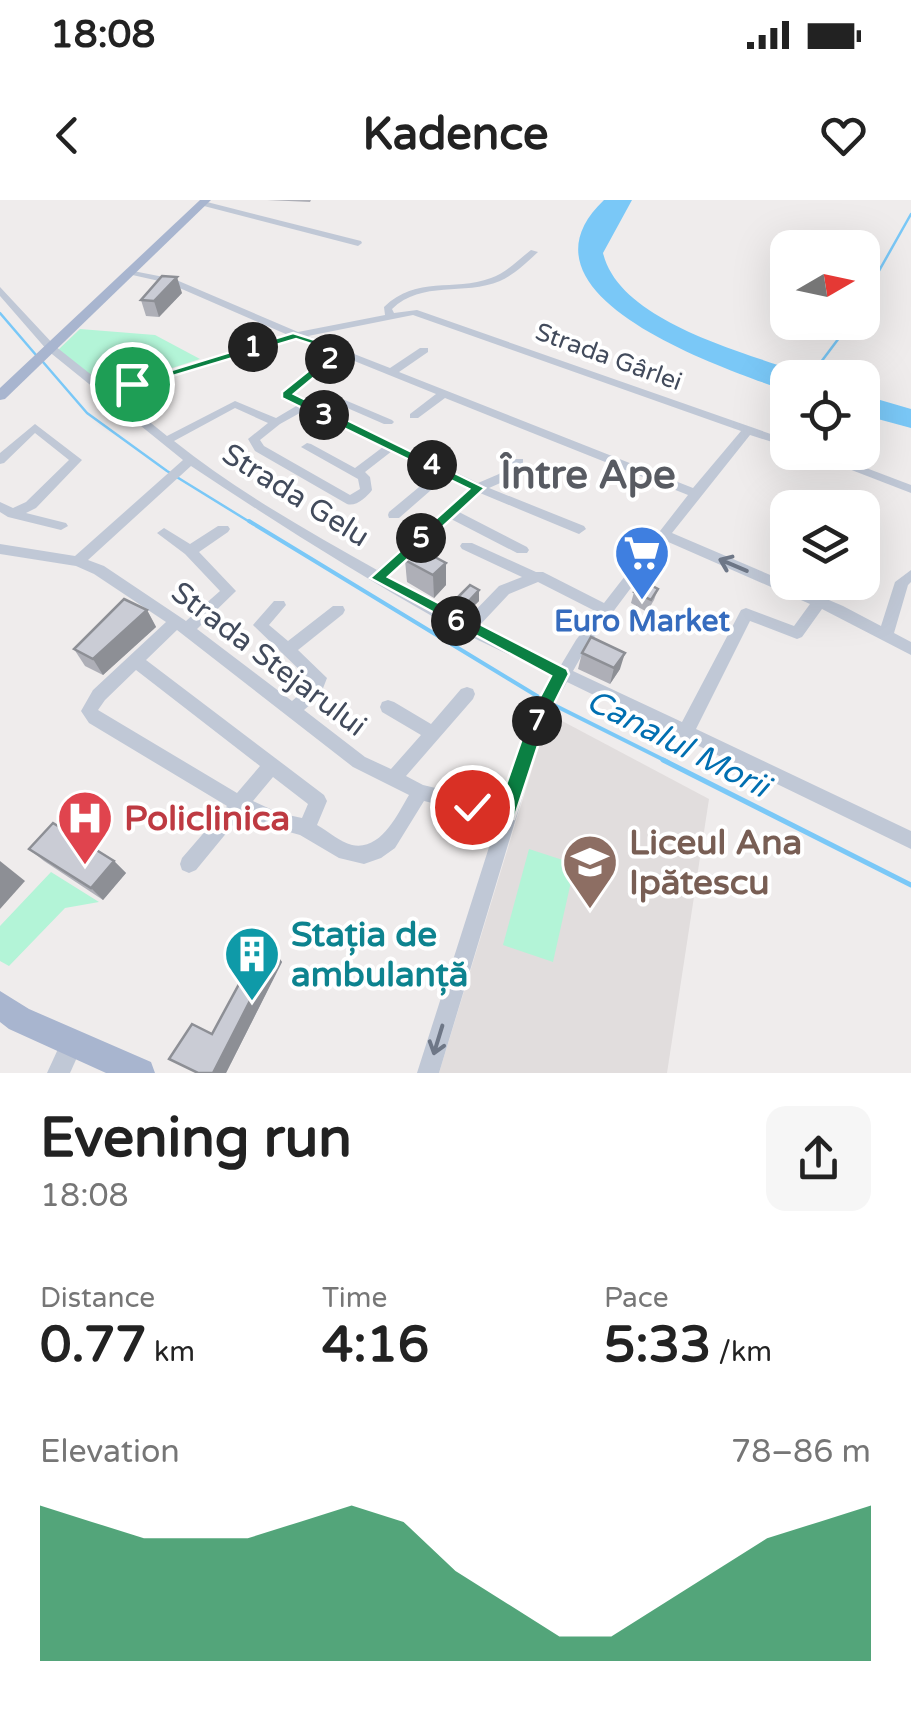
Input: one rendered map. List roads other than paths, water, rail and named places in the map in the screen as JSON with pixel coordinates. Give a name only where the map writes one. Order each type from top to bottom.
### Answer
[{"type":"main road","points":[[0,396],[205,202]]},
{"type":"main road","points":[[6,1014],[140,1073]]},
{"type":"street","points":[[205,202],[358,244]]},
{"type":"street","points":[[106,392],[296,336],[391,316],[387,309],[398,299],[424,289],[498,280],[534,252]]},
{"type":"street","points":[[131,272],[171,280],[296,336],[342,350],[695,493]]},
{"type":"street","name":"Strada Gelu","points":[[0,290],[48,351],[190,460],[377,578],[561,674],[911,840]]},
{"type":"street","name":"Strada Gârlei","points":[[391,316],[414,312],[770,438]]},
{"type":"street","points":[[342,350],[286,395],[478,488],[579,529]]},
{"type":"street","points":[[392,372],[424,350]]},
{"type":"street","points":[[370,436],[444,392]]},
{"type":"street","points":[[326,394],[388,422]]},
{"type":"street","points":[[166,440],[235,404],[276,422]]},
{"type":"street","points":[[305,406],[254,439],[258,448],[351,501],[366,490],[364,477],[307,447]]},
{"type":"street","points":[[0,460],[35,427],[76,460],[31,504],[6,510]]},
{"type":"street","points":[[428,1073],[538,718],[561,674],[606,610],[748,430]]},
{"type":"street","points":[[356,473],[391,446]]},
{"type":"street","points":[[78,561],[190,460]]},
{"type":"street","points":[[377,578],[478,488],[503,477],[519,462]]},
{"type":"street","points":[[866,470],[909,484]]},
{"type":"street","points":[[394,515],[445,472]]},
{"type":"street","points":[[6,510],[61,526]]},
{"type":"street","points":[[449,513],[522,550]]},
{"type":"street","points":[[190,551],[223,529]]},
{"type":"street","points":[[164,534],[190,551],[230,591],[136,662],[98,695],[89,711],[238,802],[278,821],[306,828],[334,849],[358,854],[374,852],[391,839],[420,792]]},
{"type":"street","points":[[665,534],[886,633],[911,649]]},
{"type":"street","points":[[467,546],[606,610]]},
{"type":"street","name":"Strada Stejarului","points":[[0,548],[78,561],[99,570],[182,625],[358,762],[420,792],[507,812]]},
{"type":"street","points":[[886,633],[902,582],[911,575]]},
{"type":"street","points":[[469,627],[504,590],[535,577]]},
{"type":"street","points":[[684,734],[746,614],[797,633],[819,602]]},
{"type":"street","points":[[279,605],[260,624],[319,678],[314,691],[294,710]]},
{"type":"street","points":[[288,650],[338,610]]},
{"type":"street","points":[[136,662],[318,801],[306,828]]},
{"type":"street","points":[[392,780],[467,694]]},
{"type":"street","points":[[388,706],[432,733]]},
{"type":"street","points":[[189,864],[272,765]]},
{"type":"street","points":[[58,1073],[72,1044]]},
{"type":"water","points":[[604,200],[632,200],[603,253],[614,278],[634,299],[661,317],[770,362],[770,385],[674,346],[601,296],[581,267],[580,235]]},
{"type":"water","points":[[880,400],[911,409],[911,428],[880,420]]},
{"type":"waterway","points":[[880,269],[911,214]]},
{"type":"waterway","name":"Canalul Morii","points":[[0,313],[36,355]]},
{"type":"waterway","points":[[822,360],[838,340]]},
{"type":"waterway","name":"Canalul Morii","points":[[43,362],[87,413],[167,471],[253,524]]},
{"type":"waterway","name":"Canalul Morii","points":[[249,521],[542,699]]},
{"type":"waterway","name":"Canalul Morii","points":[[550,703],[668,762]]},
{"type":"waterway","name":"Canalul Morii","points":[[663,760],[911,885]]},
{"type":"place","name":"Euro Market","points":[[642,602]]},
{"type":"place","name":"Policlinica","points":[[85,867]]},
{"type":"place","name":"Liceul Ana Ipătescu","points":[[590,911]]},
{"type":"place","name":"Stația de ambulanță","points":[[252,1003]]},
{"type":"district","name":"Între Ape","points":[[588,474]]}]
